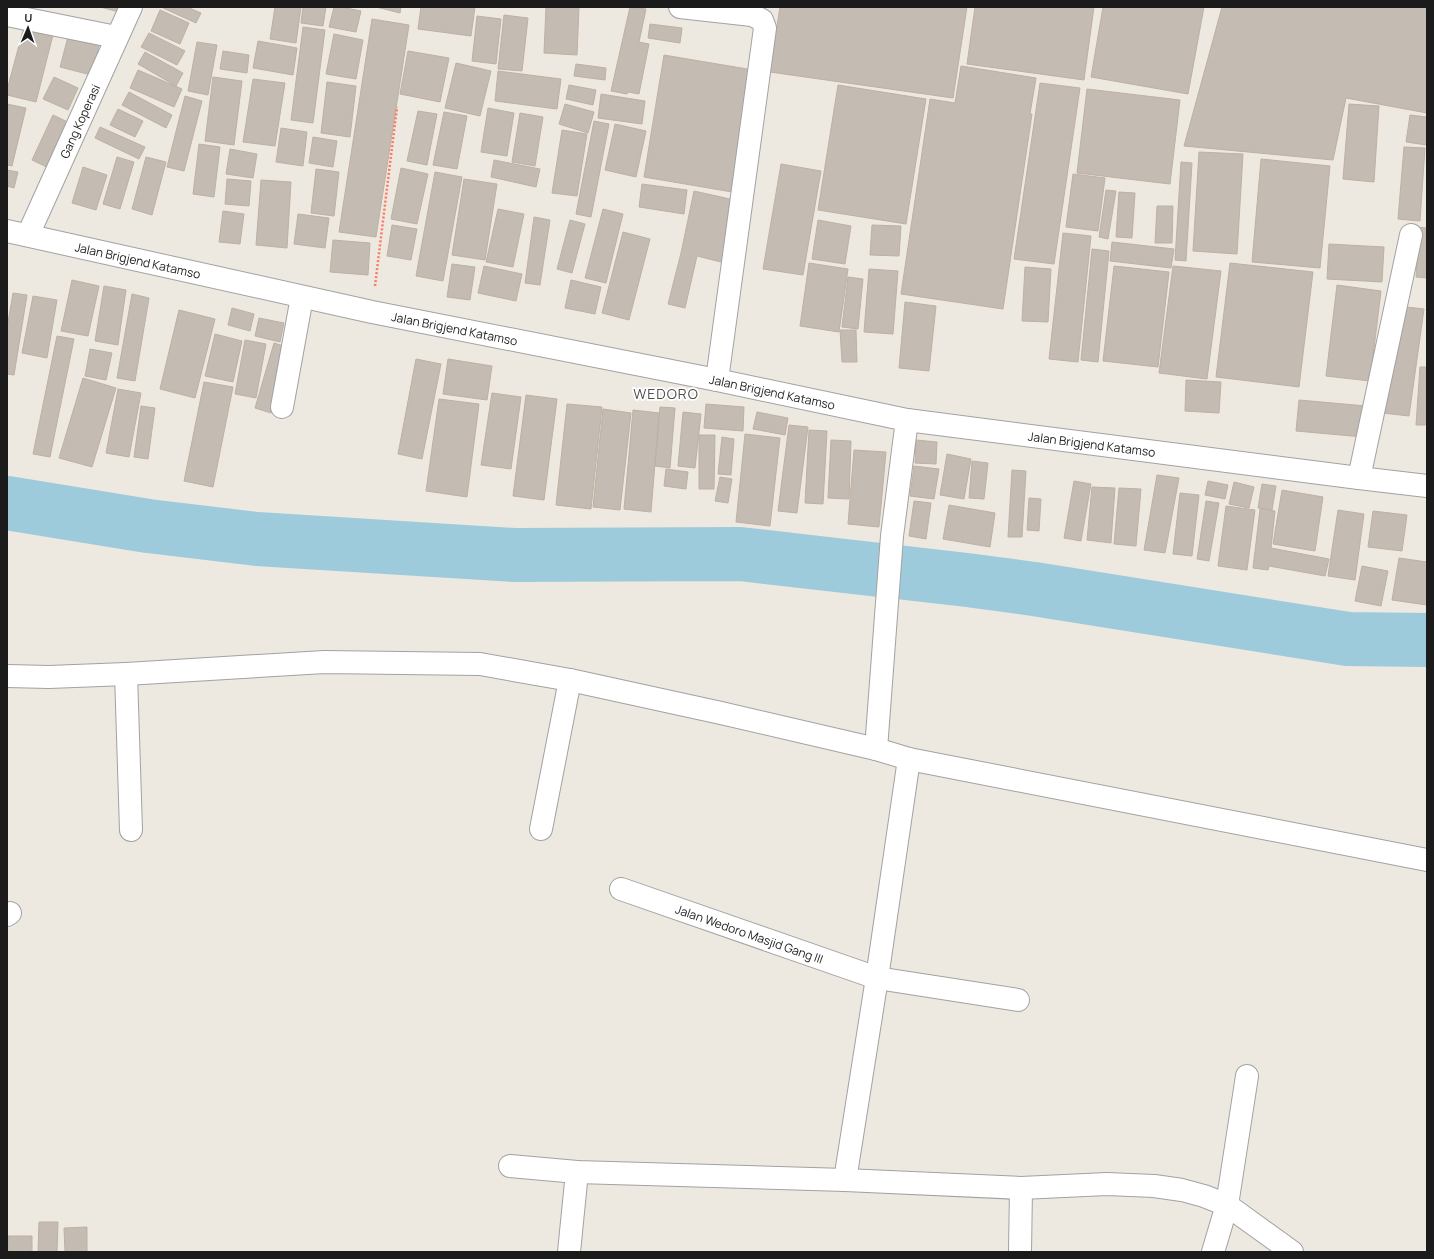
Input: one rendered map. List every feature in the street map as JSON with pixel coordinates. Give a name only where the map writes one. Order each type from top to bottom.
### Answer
[{"type":"street","name":"Gang Koperasi","points":[[17,233],[131,7]]},
{"type":"street","points":[[680,7],[752,15],[762,20],[766,28],[717,380]]},
{"type":"street","points":[[7,15],[116,37]]},
{"type":"street","name":"Jalan Brigjend Katamso","points":[[17,233],[372,312],[717,380],[907,420],[1427,486]]},
{"type":"street","points":[[1360,478],[1411,235]]},
{"type":"street","points":[[282,407],[302,297]]},
{"type":"street","points":[[876,749],[892,536],[907,420]]},
{"type":"street","points":[[7,676],[49,677],[126,674],[324,662],[480,664],[570,680],[721,713],[876,749],[909,759],[1427,860]]},
{"type":"street","points":[[126,674],[131,830]]},
{"type":"street","points":[[541,829],[570,680]]},
{"type":"street","points":[[845,1180],[877,978],[909,759]]},
{"type":"street","name":"Jalan Wedoro Masjid Gang III","points":[[621,889],[877,978],[1018,1000]]},
{"type":"street","points":[[1213,1252],[1226,1205],[1247,1076]]},
{"type":"street","points":[[510,1166],[576,1172],[845,1180],[1021,1188],[1107,1184],[1154,1186],[1182,1190],[1204,1196],[1226,1205],[1292,1252]]},
{"type":"street","points":[[569,1252],[576,1172]]},
{"type":"street","points":[[1020,1252],[1021,1188]]},
{"type":"path","points":[[372,312],[397,107]]},
{"type":"building","points":[[100,7],[120,7],[119,12]]},
{"type":"building","points":[[187,7],[201,13],[196,23],[163,8]]},
{"type":"building","points":[[275,7],[301,7],[296,43],[270,39]]},
{"type":"building","points":[[303,7],[326,7],[323,26],[301,23]]},
{"type":"building","points":[[334,7],[361,11],[356,32],[329,27]]},
{"type":"building","points":[[376,7],[401,7],[400,13]]},
{"type":"building","points":[[421,7],[475,7],[471,36],[418,29]]},
{"type":"building","points":[[546,7],[579,7],[577,55],[544,53]]},
{"type":"building","points":[[630,7],[646,9],[639,42],[649,44],[639,94],[628,92],[627,94],[611,91]]},
{"type":"building","points":[[780,7],[967,7],[953,98],[770,72]]},
{"type":"building","points":[[975,7],[1094,7],[1084,80],[967,64]]},
{"type":"building","points":[[1103,7],[1204,7],[1188,94],[1091,77]]},
{"type":"building","points":[[1222,7],[1427,7],[1427,113],[1346,98],[1333,160],[1184,146]]},
{"type":"building","points":[[160,10],[189,23],[180,44],[151,31]]},
{"type":"building","points":[[504,15],[528,18],[522,71],[498,69]]},
{"type":"building","points":[[477,16],[501,19],[496,64],[472,61]]},
{"type":"building","points":[[372,19],[409,25],[376,237],[339,232]]},
{"type":"building","points":[[25,23],[54,31],[36,102],[7,95],[7,90]]},
{"type":"building","points":[[650,24],[682,28],[680,43],[648,38]]},
{"type":"building","points":[[303,27],[325,30],[313,123],[291,120]]},
{"type":"building","points":[[69,33],[100,42],[91,75],[60,67]]},
{"type":"building","points":[[149,33],[185,51],[177,65],[141,47]]},
{"type":"building","points":[[334,34],[363,40],[356,79],[326,74]]},
{"type":"building","points":[[258,41],[297,48],[293,75],[253,68]]},
{"type":"building","points":[[197,42],[217,45],[208,95],[188,91]]},
{"type":"building","points":[[223,51],[249,55],[247,73],[220,69]]},
{"type":"building","points":[[408,51],[449,58],[440,102],[400,94]]},
{"type":"building","points":[[145,52],[183,73],[176,86],[138,64]]},
{"type":"building","points":[[664,55],[759,71],[738,193],[644,177]]},
{"type":"building","points":[[456,63],[491,71],[480,116],[445,108]]},
{"type":"building","points":[[576,64],[606,68],[605,80],[574,76]]},
{"type":"building","points":[[961,66],[1036,78],[1003,309],[901,294],[930,99],[955,103]]},
{"type":"building","points":[[138,70],[182,89],[174,107],[130,88]]},
{"type":"building","points":[[498,71],[561,79],[557,109],[495,101]]},
{"type":"building","points":[[54,77],[78,88],[68,110],[43,99]]},
{"type":"building","points":[[213,77],[242,81],[234,145],[205,141]]},
{"type":"building","points":[[253,79],[285,83],[275,146],[243,142]]},
{"type":"building","points":[[327,82],[356,86],[350,137],[321,133]]},
{"type":"building","points":[[1040,83],[1080,88],[1054,264],[1014,259]]},
{"type":"building","points":[[569,85],[596,90],[593,105],[566,99]]},
{"type":"building","points":[[838,85],[926,99],[906,224],[818,210]]},
{"type":"building","points":[[1087,89],[1180,100],[1170,184],[1077,173]]},
{"type":"building","points":[[129,92],[172,115],[166,128],[122,105]]},
{"type":"building","points":[[601,94],[645,101],[642,124],[598,118]]},
{"type":"building","points":[[185,96],[202,101],[184,171],[167,167]]},
{"type":"building","points":[[7,104],[26,108],[12,166],[7,165]]},
{"type":"building","points":[[565,104],[594,112],[588,133],[559,124]]},
{"type":"building","points":[[1349,104],[1379,106],[1374,182],[1343,179]]},
{"type":"building","points":[[488,108],[514,113],[507,156],[481,152]]},
{"type":"building","points":[[118,109],[143,121],[135,137],[110,125]]},
{"type":"building","points":[[418,111],[437,114],[427,165],[407,161]]},
{"type":"building","points":[[444,112],[467,116],[457,169],[433,165]]},
{"type":"building","points":[[520,113],[543,117],[535,166],[512,162]]},
{"type":"building","points":[[53,115],[76,126],[55,171],[32,160]]},
{"type":"building","points":[[1410,115],[1427,117],[1427,145],[1406,142]]},
{"type":"building","points":[[594,121],[609,124],[591,217],[576,214]]},
{"type":"building","points":[[615,124],[646,131],[636,177],[605,170]]},
{"type":"building","points":[[100,127],[145,147],[139,159],[95,138]]},
{"type":"building","points":[[281,128],[307,132],[303,166],[276,162]]},
{"type":"building","points":[[562,130],[587,134],[577,196],[552,193]]},
{"type":"building","points":[[313,137],[337,141],[333,167],[309,163]]},
{"type":"building","points":[[199,144],[220,147],[214,197],[193,194]]},
{"type":"building","points":[[1404,147],[1425,148],[1420,221],[1398,219]]},
{"type":"building","points":[[230,149],[257,154],[253,178],[226,174]]},
{"type":"building","points":[[1199,152],[1243,154],[1237,254],[1193,251]]},
{"type":"building","points":[[117,157],[134,162],[120,209],[103,204]]},
{"type":"building","points":[[146,157],[166,162],[152,215],[132,209]]},
{"type":"building","points":[[1261,159],[1330,166],[1320,268],[1252,262]]},
{"type":"building","points":[[494,160],[540,169],[536,187],[491,177]]},
{"type":"building","points":[[1181,162],[1192,163],[1186,261],[1175,260]]},
{"type":"building","points":[[781,164],[821,171],[803,275],[763,269]]},
{"type":"building","points":[[83,167],[107,175],[96,210],[72,203]]},
{"type":"building","points":[[401,168],[428,174],[417,224],[391,219]]},
{"type":"building","points":[[316,169],[339,172],[334,216],[311,213]]},
{"type":"building","points":[[7,170],[18,172],[14,188],[7,186]]},
{"type":"building","points":[[435,172],[462,177],[443,281],[416,276]]},
{"type":"building","points":[[1073,174],[1105,178],[1098,231],[1066,227]]},
{"type":"building","points":[[227,179],[251,181],[249,206],[225,204]]},
{"type":"building","points":[[464,179],[497,184],[485,260],[452,255]]},
{"type":"building","points":[[261,180],[291,182],[287,248],[256,245]]},
{"type":"building","points":[[642,184],[687,190],[684,214],[639,207]]},
{"type":"building","points":[[1106,190],[1116,191],[1108,239],[1099,237]]},
{"type":"building","points":[[694,191],[739,201],[725,263],[697,256],[685,308],[668,304],[681,253]]},
{"type":"building","points":[[1119,192],[1135,193],[1132,238],[1116,237]]},
{"type":"building","points":[[1157,206],[1173,206],[1172,243],[1155,243]]},
{"type":"building","points":[[498,209],[524,214],[513,267],[486,262]]},
{"type":"building","points":[[603,209],[623,214],[606,283],[585,278]]},
{"type":"building","points":[[223,211],[244,214],[240,244],[219,242]]},
{"type":"building","points":[[298,214],[329,218],[325,248],[294,244]]},
{"type":"building","points":[[534,217],[550,220],[540,285],[525,283]]},
{"type":"building","points":[[570,220],[585,224],[572,273],[557,269]]},
{"type":"building","points":[[818,220],[851,226],[845,264],[812,259]]},
{"type":"building","points":[[392,225],[417,229],[411,260],[387,256]]},
{"type":"building","points":[[872,225],[901,226],[899,256],[870,255]]},
{"type":"building","points":[[1415,227],[1427,228],[1427,278],[1416,277],[1418,246]]},
{"type":"building","points":[[623,232],[650,239],[629,320],[602,313]]},
{"type":"building","points":[[1063,233],[1091,236],[1078,362],[1049,359]]},
{"type":"building","points":[[333,240],[370,243],[368,275],[330,272]]},
{"type":"building","points":[[1112,242],[1174,249],[1171,268],[1110,261]]},
{"type":"building","points":[[1329,244],[1384,247],[1382,282],[1327,279]]},
{"type":"building","points":[[1092,249],[1109,251],[1098,362],[1081,360]]},
{"type":"building","points":[[809,263],[848,269],[839,332],[800,326]]},
{"type":"building","points":[[1230,263],[1313,272],[1299,387],[1216,377]]},
{"type":"building","points":[[452,264],[475,267],[470,300],[447,297]]},
{"type":"building","points":[[484,266],[522,274],[516,301],[478,293]]},
{"type":"building","points":[[1114,266],[1169,272],[1158,367],[1103,361]]},
{"type":"building","points":[[1173,266],[1221,271],[1207,379],[1159,373]]},
{"type":"building","points":[[1025,267],[1051,269],[1048,322],[1022,321]]},
{"type":"building","points":[[869,269],[898,271],[893,334],[864,332]]},
{"type":"building","points":[[848,277],[863,279],[858,329],[842,327]]},
{"type":"building","points":[[72,280],[99,286],[88,336],[61,331]]},
{"type":"building","points":[[571,280],[601,287],[595,314],[565,308]]},
{"type":"building","points":[[1337,285],[1381,291],[1370,381],[1326,376]]},
{"type":"building","points":[[104,286],[126,290],[118,345],[95,341]]},
{"type":"building","points":[[13,293],[27,295],[14,375],[7,374],[7,328]]},
{"type":"building","points":[[132,294],[149,298],[135,381],[117,378]]},
{"type":"building","points":[[33,296],[57,300],[47,358],[22,353]]},
{"type":"building","points":[[905,302],[936,306],[929,371],[899,368]]},
{"type":"building","points":[[1398,306],[1424,309],[1409,416],[1383,413]]},
{"type":"building","points":[[232,308],[254,314],[250,331],[228,325]]},
{"type":"building","points":[[179,310],[215,319],[195,398],[160,389]]},
{"type":"building","points":[[259,318],[284,323],[280,342],[255,336]]},
{"type":"building","points":[[840,330],[856,330],[857,362],[842,362]]},
{"type":"building","points":[[215,334],[242,341],[233,382],[205,376]]},
{"type":"building","points":[[57,336],[74,339],[50,457],[33,454]]},
{"type":"building","points":[[245,340],[266,344],[256,398],[235,394]]},
{"type":"building","points":[[274,343],[290,348],[271,413],[255,408]]},
{"type":"building","points":[[90,349],[112,353],[106,380],[85,376]]},
{"type":"building","points":[[416,359],[441,364],[422,459],[398,454]]},
{"type":"building","points":[[448,359],[492,366],[487,400],[443,394]]},
{"type":"building","points":[[1420,367],[1427,367],[1427,425],[1416,425]]},
{"type":"building","points":[[83,378],[116,388],[92,467],[59,458]]},
{"type":"building","points":[[1186,380],[1221,382],[1219,413],[1185,411]]},
{"type":"building","points":[[204,382],[233,387],[213,487],[184,481]]},
{"type":"building","points":[[118,389],[141,393],[129,457],[106,453]]},
{"type":"building","points":[[492,393],[521,397],[511,469],[481,465]]},
{"type":"building","points":[[526,395],[557,399],[544,500],[513,496]]},
{"type":"building","points":[[439,399],[479,404],[467,497],[426,491]]},
{"type":"building","points":[[1299,400],[1366,406],[1363,437],[1296,431]]},
{"type":"building","points":[[567,404],[602,407],[591,509],[556,505]]},
{"type":"building","points":[[706,404],[744,407],[743,431],[704,428]]},
{"type":"building","points":[[141,406],[155,408],[148,459],[134,457]]},
{"type":"building","points":[[660,407],[675,408],[670,468],[655,466]]},
{"type":"building","points":[[603,409],[631,413],[620,510],[593,507]]},
{"type":"building","points":[[633,410],[659,413],[651,512],[624,509]]},
{"type":"building","points":[[683,412],[701,414],[695,468],[678,466]]},
{"type":"building","points":[[757,412],[788,418],[785,435],[753,429]]},
{"type":"building","points":[[789,425],[808,427],[797,513],[778,511]]},
{"type":"building","points":[[809,430],[827,431],[823,504],[805,503]]},
{"type":"building","points":[[745,434],[780,438],[770,526],[736,522]]},
{"type":"building","points":[[699,435],[715,435],[714,489],[699,489]]},
{"type":"building","points":[[722,437],[734,439],[731,475],[718,474]]},
{"type":"building","points":[[831,440],[851,441],[849,499],[828,498]]},
{"type":"building","points":[[916,440],[937,442],[936,464],[915,463]]},
{"type":"building","points":[[854,450],[886,452],[879,527],[848,524]]},
{"type":"building","points":[[947,454],[971,459],[964,499],[940,495]]},
{"type":"building","points":[[972,461],[988,463],[984,499],[969,498]]},
{"type":"building","points":[[914,466],[939,469],[934,499],[910,496]]},
{"type":"building","points":[[666,469],[688,472],[686,489],[664,486]]},
{"type":"building","points":[[1012,470],[1026,471],[1022,537],[1008,537]]},
{"type":"building","points":[[1157,475],[1179,478],[1165,553],[1144,550]]},
{"type":"building","points":[[720,477],[732,479],[728,503],[715,501]]},
{"type":"building","points":[[1074,481],[1091,484],[1081,541],[1064,538]]},
{"type":"building","points":[[1208,481],[1228,485],[1225,499],[1205,495]]},
{"type":"building","points":[[1234,482],[1254,487],[1249,508],[1229,504]]},
{"type":"building","points":[[1262,484],[1276,486],[1272,510],[1258,508]]},
{"type":"building","points":[[1092,487],[1115,488],[1111,543],[1087,540]]},
{"type":"building","points":[[1119,488],[1141,489],[1136,546],[1114,544]]},
{"type":"building","points":[[1282,490],[1323,497],[1315,551],[1273,544]]},
{"type":"building","points":[[1180,493],[1199,495],[1192,556],[1173,554]]},
{"type":"building","points":[[1029,498],[1041,499],[1039,531],[1027,530]]},
{"type":"building","points":[[914,501],[931,503],[926,539],[909,536]]},
{"type":"building","points":[[1206,501],[1219,503],[1209,561],[1197,559]]},
{"type":"building","points":[[949,505],[995,513],[990,547],[943,539]]},
{"type":"building","points":[[1226,506],[1255,510],[1247,570],[1218,566]]},
{"type":"building","points":[[1260,509],[1275,511],[1271,548],[1329,559],[1325,576],[1269,566],[1268,570],[1253,568]]},
{"type":"building","points":[[1338,510],[1364,514],[1355,580],[1328,576]]},
{"type":"building","points":[[1373,511],[1407,515],[1402,551],[1368,547]]},
{"type":"building","points":[[1399,558],[1427,562],[1427,605],[1392,600]]},
{"type":"building","points":[[1362,566],[1388,571],[1381,606],[1355,601]]},
{"type":"building","points":[[39,1222],[58,1222],[57,1252],[38,1252]]},
{"type":"building","points":[[87,1227],[87,1252],[65,1252],[64,1228]]},
{"type":"building","points":[[8,1236],[32,1236],[32,1252],[8,1252]]},
{"type":"waterway","points":[[7,503],[148,526],[257,539],[514,555],[740,554],[1034,589],[1348,639],[1427,640]]},
{"type":"district","name":"WEDORO","points":[[666,393]]}]
